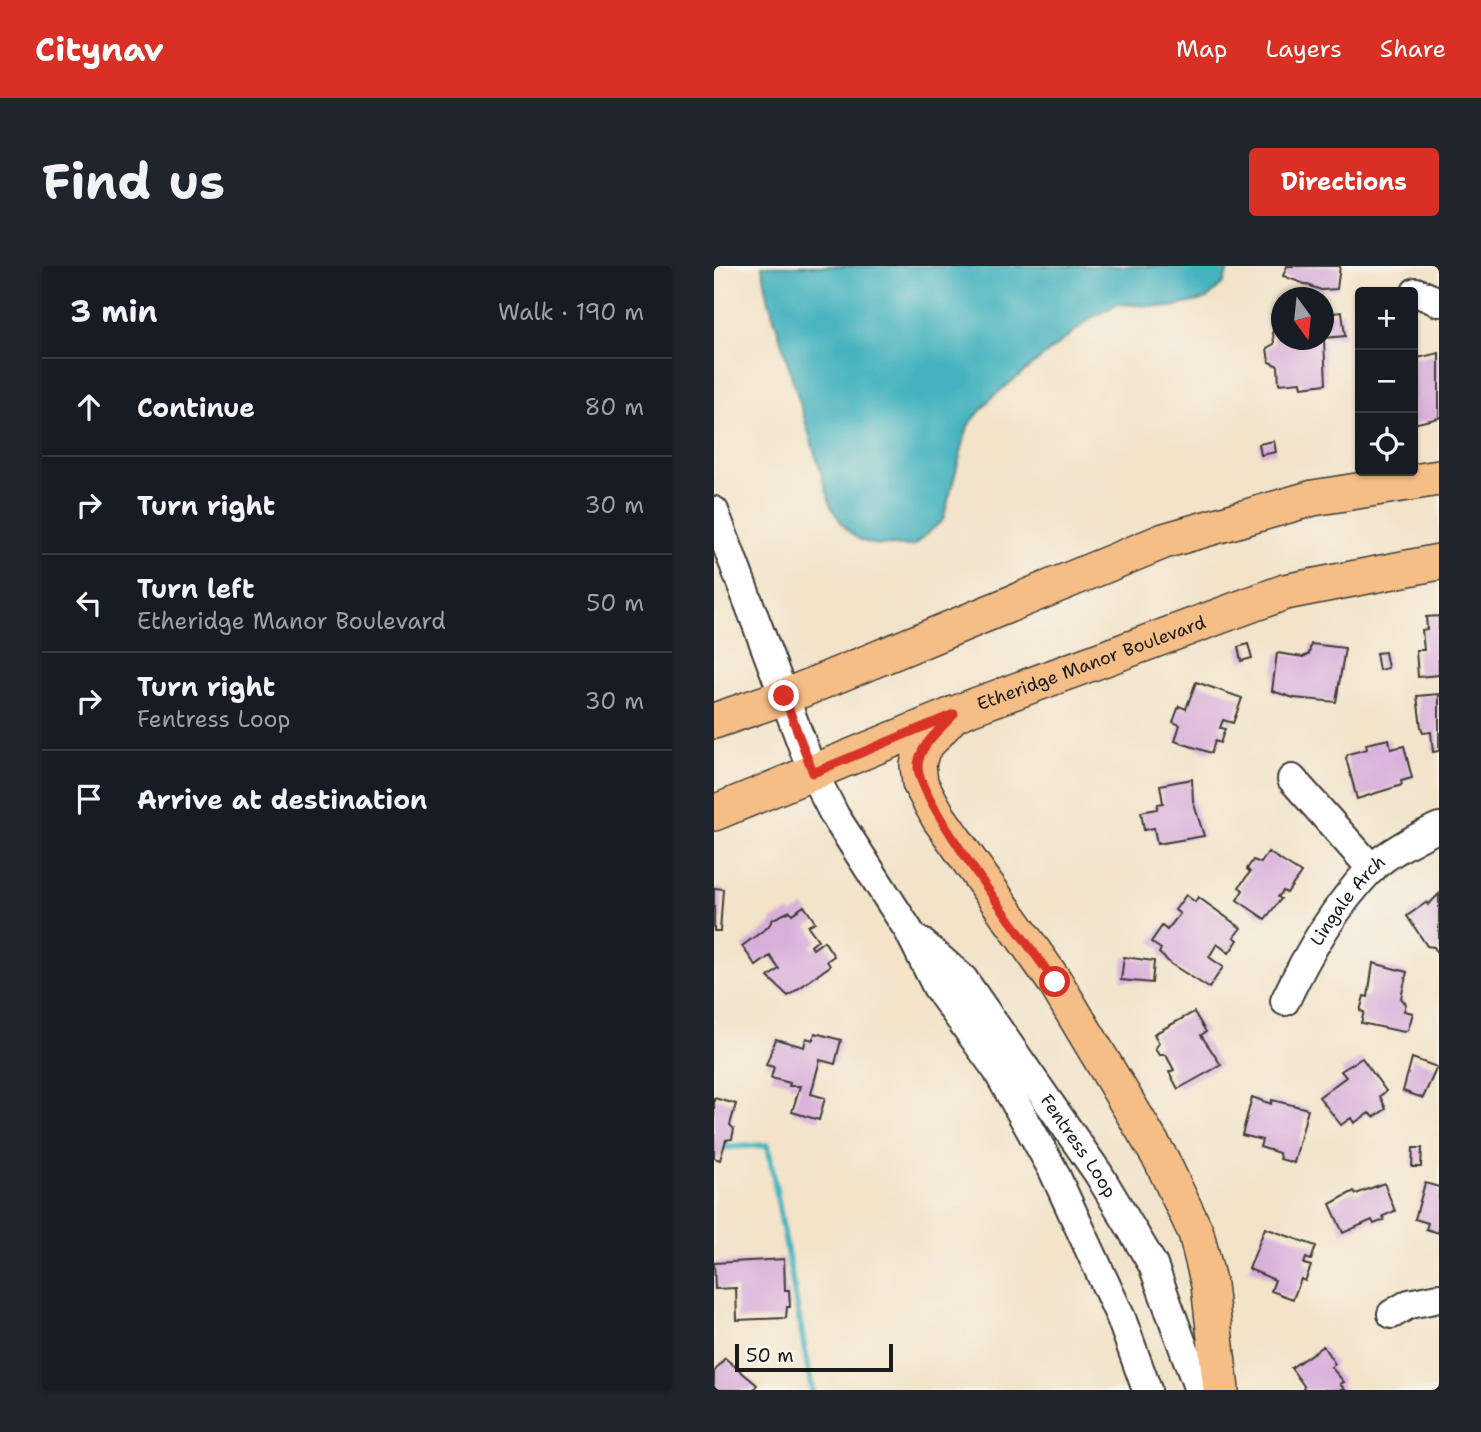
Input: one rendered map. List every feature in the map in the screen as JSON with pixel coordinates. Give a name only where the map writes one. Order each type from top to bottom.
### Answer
[{"type":"main road","points":[[714,721],[784,696],[1164,541],[1313,498],[1439,478]]},
{"type":"main road","name":"Etheridge Manor Boulevard","points":[[714,813],[954,714],[1285,592],[1439,562]]},
{"type":"main road","points":[[954,714],[922,750],[918,765],[920,783],[939,818],[1055,982],[1162,1161],[1196,1233],[1209,1285],[1222,1390]]},
{"type":"street","name":"Fentress Loop","points":[[714,511],[813,773],[835,816],[909,931],[937,987],[997,1070],[1053,1170],[1121,1318],[1147,1390]]},
{"type":"street","points":[[1292,779],[1372,869]]},
{"type":"street","name":"Lingale Arch","points":[[1285,1001],[1317,939],[1372,869],[1439,827]]},
{"type":"street","name":"Fentress Loop","points":[[909,931],[962,979],[1098,1173],[1153,1265],[1199,1390]]},
{"type":"street","points":[[1392,1314],[1409,1304],[1439,1298]]},
{"type":"water","points":[[762,266],[1229,266],[1224,282],[1207,299],[1171,307],[1117,304],[1091,318],[990,399],[968,426],[943,520],[913,546],[873,544],[855,537],[839,520],[831,506],[769,301]]},
{"type":"building","points":[[1287,266],[1340,266],[1337,289],[1313,287],[1283,276]]},
{"type":"building","points":[[1342,312],[1345,336],[1334,337],[1334,313]]},
{"type":"building","points":[[1271,346],[1271,350],[1324,350],[1326,384],[1302,387],[1301,382],[1279,384],[1278,366],[1269,362],[1267,348]]},
{"type":"building","points":[[1439,353],[1439,418],[1418,423],[1418,413],[1418,358]]},
{"type":"building","points":[[1274,441],[1276,452],[1261,455],[1259,444]]},
{"type":"building","points":[[1439,616],[1439,675],[1418,677],[1416,650],[1424,650],[1422,630],[1427,629],[1426,617]]},
{"type":"building","points":[[1248,644],[1252,658],[1241,661],[1238,647]]},
{"type":"building","points":[[1311,644],[1345,648],[1336,702],[1294,698],[1272,691],[1277,653],[1303,657],[1309,654]]},
{"type":"building","points":[[1385,652],[1388,668],[1379,670],[1376,653]]},
{"type":"building","points":[[1196,682],[1242,698],[1233,723],[1223,720],[1220,728],[1225,729],[1220,743],[1215,741],[1211,753],[1175,741],[1180,725],[1173,722],[1179,706],[1186,709]]},
{"type":"building","points":[[1439,694],[1439,751],[1433,752],[1431,732],[1423,733],[1421,727],[1417,696]]},
{"type":"building","points":[[1389,739],[1391,749],[1404,746],[1412,778],[1401,781],[1402,785],[1357,799],[1346,758],[1348,754],[1367,749],[1366,744]]},
{"type":"building","points":[[1192,779],[1193,801],[1204,836],[1157,844],[1154,828],[1144,830],[1141,812],[1157,809],[1158,804],[1163,803],[1160,785]]},
{"type":"building","points":[[1268,852],[1301,873],[1287,893],[1283,891],[1278,897],[1281,899],[1265,919],[1237,900],[1243,890],[1239,887],[1250,872],[1247,869],[1253,860],[1261,863]]},
{"type":"building","points":[[714,888],[723,889],[720,931],[714,931]]},
{"type":"building","points":[[1439,894],[1439,955],[1434,947],[1427,946],[1407,916],[1427,902],[1428,905]]},
{"type":"building","points":[[1186,895],[1195,902],[1198,897],[1241,928],[1234,937],[1238,940],[1229,953],[1217,944],[1209,957],[1223,967],[1209,988],[1171,964],[1159,953],[1161,949],[1151,942],[1162,926],[1167,930],[1180,914],[1175,910]]},
{"type":"building","points":[[804,906],[815,922],[808,926],[818,940],[811,946],[813,949],[824,941],[834,956],[827,961],[830,966],[788,996],[768,977],[779,969],[770,956],[756,966],[742,946],[768,927],[773,919],[790,911],[792,914]]},
{"type":"building","points":[[1124,957],[1154,961],[1152,983],[1121,980]]},
{"type":"building","points":[[1373,963],[1407,972],[1401,998],[1406,1004],[1404,1011],[1413,1013],[1408,1030],[1404,1032],[1361,1023],[1364,1012],[1360,1011],[1364,996],[1368,997]]},
{"type":"building","points":[[1194,1012],[1206,1032],[1201,1035],[1221,1065],[1178,1089],[1169,1072],[1174,1070],[1166,1055],[1159,1055],[1155,1049],[1159,1043],[1154,1034]]},
{"type":"building","points":[[815,1033],[841,1040],[835,1064],[820,1060],[811,1094],[825,1098],[819,1120],[792,1112],[800,1086],[789,1086],[790,1083],[771,1078],[774,1067],[766,1065],[776,1039],[804,1047],[806,1038],[813,1040]]},
{"type":"building","points":[[1362,1058],[1386,1091],[1380,1096],[1386,1109],[1374,1117],[1369,1113],[1354,1123],[1351,1118],[1341,1125],[1319,1097],[1346,1077],[1341,1071]]},
{"type":"building","points":[[1412,1058],[1437,1067],[1423,1098],[1403,1091]]},
{"type":"building","points":[[1252,1097],[1271,1104],[1272,1100],[1308,1109],[1294,1163],[1280,1159],[1279,1153],[1260,1147],[1262,1140],[1242,1135]]},
{"type":"building","points":[[714,1098],[736,1104],[730,1125],[734,1129],[732,1139],[726,1140],[720,1160],[714,1158]]},
{"type":"building","points":[[1413,1148],[1422,1148],[1421,1167],[1412,1167]]},
{"type":"building","points":[[1384,1183],[1395,1211],[1383,1216],[1384,1220],[1374,1224],[1372,1220],[1343,1233],[1330,1204],[1354,1191],[1356,1194]]},
{"type":"building","points":[[1425,1183],[1439,1187],[1439,1233],[1426,1229],[1428,1223],[1415,1219]]},
{"type":"building","points":[[1265,1228],[1316,1246],[1311,1260],[1306,1258],[1304,1264],[1311,1266],[1305,1281],[1301,1279],[1293,1299],[1271,1291],[1275,1280],[1249,1269]]},
{"type":"building","points":[[784,1259],[785,1290],[789,1290],[790,1307],[787,1307],[786,1318],[737,1320],[736,1288],[715,1289],[714,1263]]},
{"type":"building","points":[[1323,1346],[1335,1364],[1331,1367],[1344,1382],[1340,1384],[1345,1390],[1303,1390],[1304,1386],[1291,1368]]},
{"type":"building","points":[[725,1358],[757,1385],[753,1390],[714,1390],[714,1372]]},
{"type":"waterway","points":[[714,1148],[768,1145],[812,1390]]},
{"type":"route","points":[[784,696],[813,773],[954,714],[922,750],[918,765],[920,783],[939,818],[1055,982]]}]
